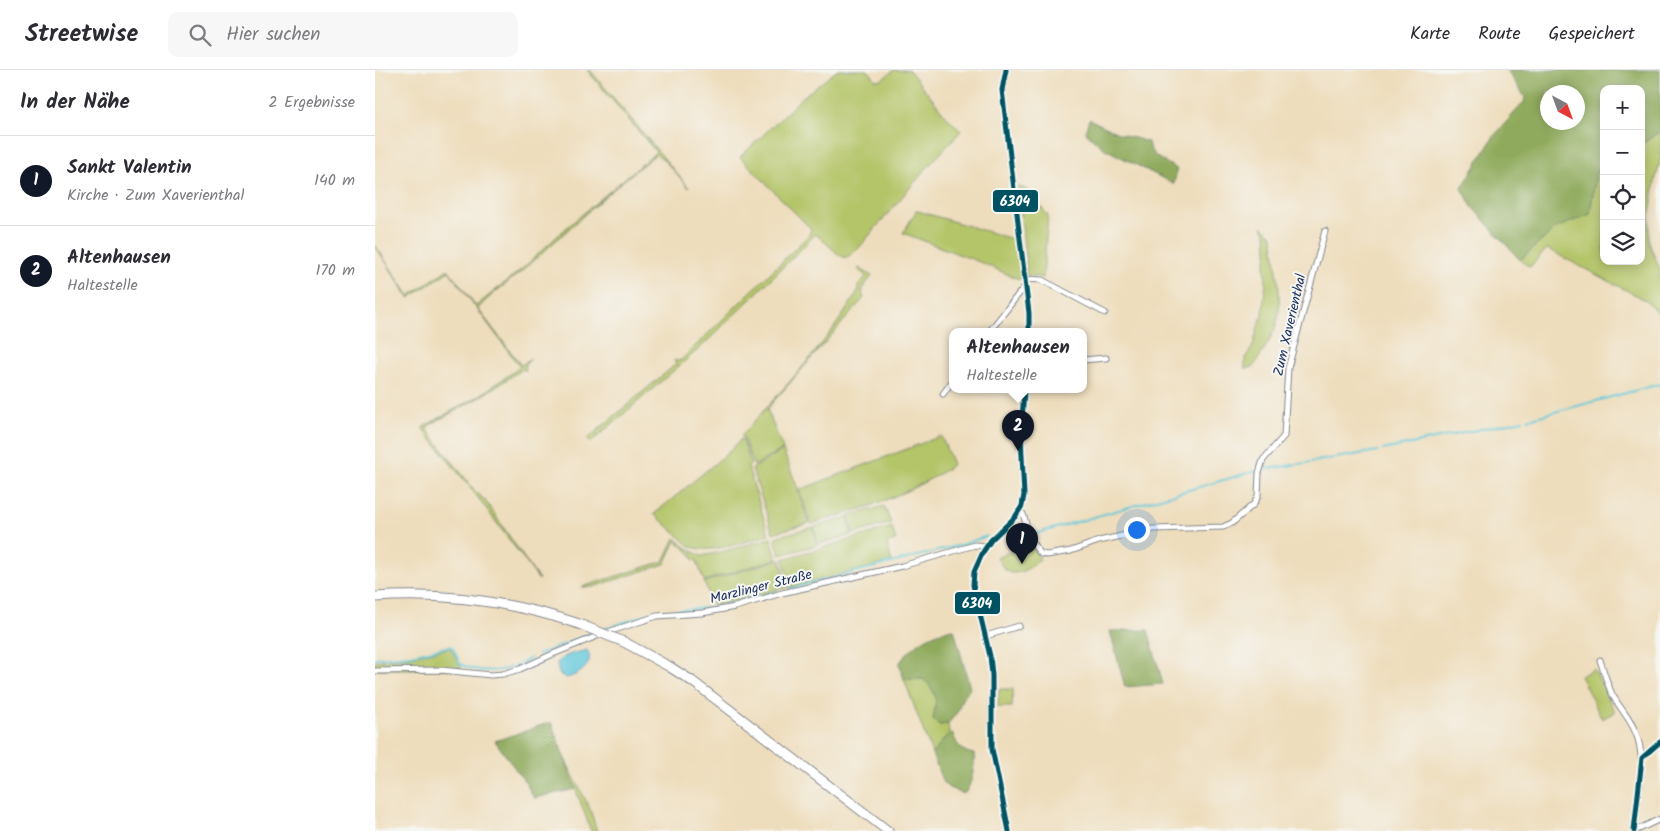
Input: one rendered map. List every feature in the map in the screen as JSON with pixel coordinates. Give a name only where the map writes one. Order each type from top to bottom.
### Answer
[{"type":"main road","points":[[375,597],[437,596],[492,603],[535,611],[579,624],[624,642],[692,681],[888,831]]},
{"type":"street","points":[[1005,70],[1002,90],[1021,244],[1029,328]]},
{"type":"street","name":"Zum Xaverienthal","points":[[1020,511],[1023,514],[1032,542],[1041,554],[1047,555],[1071,552],[1099,540],[1153,529],[1223,527],[1231,523],[1253,504],[1258,496],[1259,473],[1263,460],[1284,436],[1288,368],[1325,230]]},
{"type":"street","points":[[1024,279],[1042,280],[1105,313]]},
{"type":"street","points":[[992,328],[1025,286]]},
{"type":"street","points":[[1087,360],[1106,358]]},
{"type":"street","points":[[943,394],[949,386]]},
{"type":"street","points":[[1009,831],[992,749],[992,675],[986,636],[973,586],[973,578],[987,546],[1020,511],[1025,495],[1021,436],[1024,393]]},
{"type":"street","name":"Marzlinger Straße","points":[[375,672],[441,670],[494,675],[511,672],[602,634],[657,616],[722,610],[782,593],[902,566],[975,546],[987,546]]},
{"type":"street","points":[[986,636],[1019,626]]},
{"type":"street","points":[[1600,660],[1606,683],[1629,719],[1638,738],[1642,758],[1634,831]]},
{"type":"street","points":[[1642,758],[1660,742]]},
{"type":"street","points":[[1634,831],[1660,819]]},
{"type":"green space","points":[[587,70],[590,70],[689,188],[664,160],[656,154],[606,195],[527,267],[488,299],[478,309],[521,365],[531,359],[525,365],[526,372],[523,369],[478,398],[428,426],[427,429],[475,491],[485,500],[539,580],[473,491],[423,429],[423,427],[479,396],[520,367],[449,271],[409,298],[375,245],[409,296],[448,269],[476,306],[522,269],[566,228],[656,152]]},
{"type":"green space","points":[[838,70],[868,70],[876,80],[881,80],[894,70],[909,70],[946,116],[961,131],[857,250],[846,258],[839,255],[816,234],[700,348],[590,443],[587,439],[676,364],[674,360],[681,360],[809,235],[811,229],[740,157],[805,95]]},
{"type":"green space","points":[[1507,70],[1660,70],[1660,131],[1645,142],[1645,85],[1600,85],[1600,170],[1596,172],[1590,214],[1556,228],[1520,260],[1472,207],[1462,188],[1494,136],[1524,102],[1525,97]]},
{"type":"green space","points":[[1089,119],[1118,133],[1148,142],[1155,155],[1177,169],[1174,184],[1105,149],[1085,132]]},
{"type":"green space","points":[[1660,131],[1660,163],[1649,219],[1649,243],[1660,269],[1660,315],[1645,300],[1547,249],[1530,267],[1520,260],[1556,228],[1590,214],[1596,172],[1600,170],[1600,265],[1645,265],[1645,142]]},
{"type":"green space","points":[[1018,186],[1029,191],[1048,216],[1043,278],[1027,275]]},
{"type":"green space","points":[[916,211],[1016,240],[1018,242],[1022,279],[903,233]]},
{"type":"green space","points":[[1262,226],[1273,236],[1279,285],[1279,310],[1277,322],[1266,346],[1253,367],[1245,369],[1245,358],[1253,346],[1263,314],[1267,253],[1266,234]]},
{"type":"green space","points":[[859,268],[872,276],[863,289],[864,298],[767,409],[783,449],[754,466],[741,436],[804,366],[833,329],[859,289],[857,287],[866,277]]},
{"type":"green space","points":[[941,436],[953,464],[947,469],[915,487],[881,502],[811,524],[799,490]]},
{"type":"green space","points":[[742,438],[751,464],[748,467],[769,535],[718,548],[698,549],[690,546],[654,514],[730,451]]},
{"type":"green space","points":[[783,450],[809,523],[773,533],[752,469]]},
{"type":"green space","points":[[884,506],[891,523],[853,534],[849,516]]},
{"type":"green space","points":[[848,517],[852,535],[818,544],[814,527]]},
{"type":"green space","points":[[813,527],[817,545],[780,555],[775,537]]},
{"type":"green space","points":[[892,527],[896,540],[887,544],[892,562],[791,587],[783,559]]},
{"type":"green space","points":[[675,538],[701,556],[771,538],[777,559],[704,581],[696,559],[694,560],[690,553],[676,541],[665,564],[593,587],[582,587],[664,561]]},
{"type":"green space","points":[[1029,542],[1040,559],[1034,565],[1020,572],[1011,573],[1006,570],[997,558]]},
{"type":"green space","points":[[780,559],[789,587],[713,606],[704,582]]},
{"type":"green space","points":[[954,629],[970,688],[962,699],[958,711],[948,724],[939,725],[933,719],[936,701],[934,692],[923,679],[904,679],[899,664],[923,640],[938,633]]},
{"type":"green space","points":[[1148,630],[1163,684],[1125,687],[1110,631]]},
{"type":"green space","points":[[451,648],[461,669],[375,669],[375,661]]},
{"type":"green space","points":[[1594,669],[1615,712],[1602,719],[1580,676]]},
{"type":"green space","points":[[904,679],[923,679],[928,684],[935,697],[933,719],[939,725],[948,724],[949,733],[932,754]]},
{"type":"green space","points":[[999,689],[1013,689],[1012,707],[998,707]]},
{"type":"green space","points":[[551,722],[576,789],[534,798],[525,782],[495,741]]},
{"type":"green space","points":[[949,733],[953,734],[961,748],[966,752],[974,754],[972,775],[967,791],[964,794],[949,788],[943,783],[932,754]]},
{"type":"green space","points":[[563,755],[590,809],[597,831],[591,831]]},
{"type":"water","points":[[587,650],[589,660],[580,672],[566,678],[559,674],[557,663],[560,660],[570,654]]},
{"type":"waterway","points":[[1528,419],[1660,384]]},
{"type":"waterway","points":[[1383,450],[1523,420]]},
{"type":"waterway","points":[[1262,470],[1378,451]]},
{"type":"waterway","points":[[1031,535],[1255,471]]},
{"type":"waterway","points":[[789,589],[961,545],[987,536]]},
{"type":"waterway","points":[[601,630],[655,612],[719,607],[777,592]]},
{"type":"waterway","points":[[538,655],[592,633]]},
{"type":"waterway","points":[[375,658],[411,655],[450,646],[453,648],[460,664],[487,671],[506,669],[531,658]]},
{"type":"transit line","name":"6304","points":[[1006,70],[1002,90],[1029,313],[1029,328]]},
{"type":"transit line","name":"6304","points":[[1009,831],[992,749],[992,675],[990,656],[973,585],[974,572],[983,552],[991,540],[1015,517],[1022,506],[1024,495],[1021,436],[1024,393]]},
{"type":"transit line","name":"6304","points":[[1634,831],[1642,758],[1660,742]]},
{"type":"place","name":"Altenhausen","points":[[1018,451]]},
{"type":"place","name":"Sankt Valentin","points":[[1022,564]]}]
